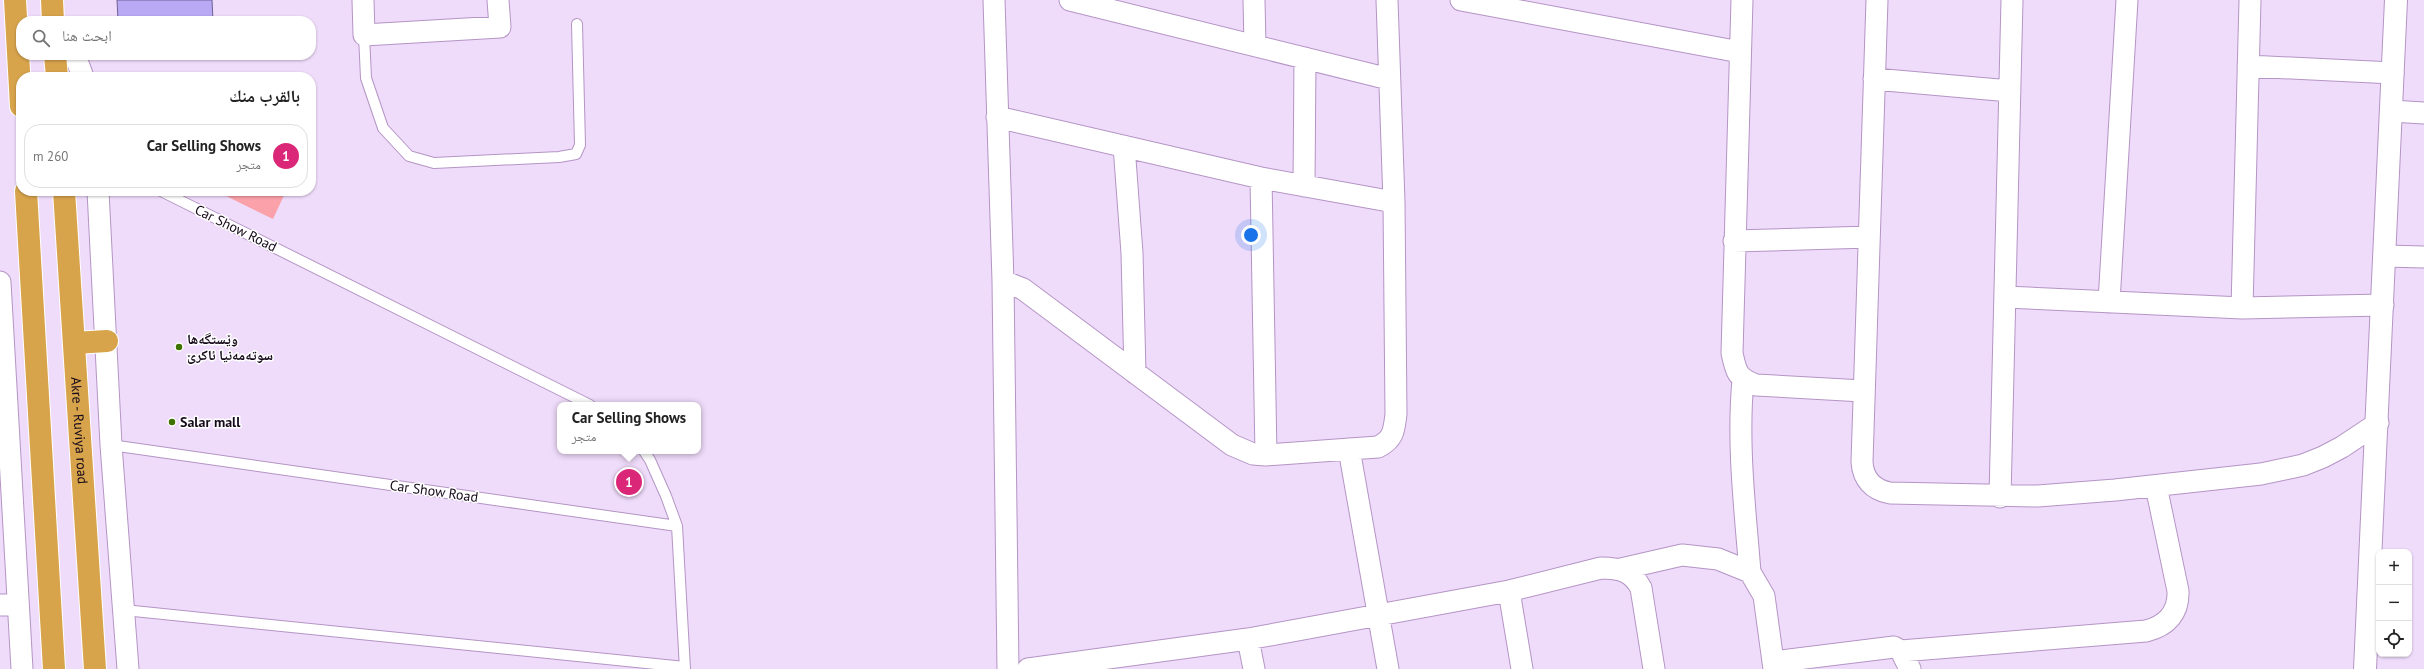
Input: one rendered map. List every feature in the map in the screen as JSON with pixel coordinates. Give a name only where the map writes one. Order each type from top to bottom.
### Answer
[{"type":"highway","points":[[14,0],[16,30]]},
{"type":"highway","points":[[18,60],[19,72]]},
{"type":"highway","points":[[55,60],[56,72]]},
{"type":"highway","points":[[26,196],[54,669]]},
{"type":"highway","name":"Akre - Ruviya road","points":[[64,196],[95,669]]},
{"type":"highway","points":[[74,343],[107,341]]},
{"type":"main road","points":[[2365,669],[2378,423],[2396,0]]},
{"type":"street","points":[[363,0],[364,35],[500,27],[498,0]]},
{"type":"street","points":[[994,0],[1003,281],[1008,669]]},
{"type":"street","points":[[1070,0],[1123,7],[1255,45],[1389,79]]},
{"type":"street","points":[[1254,0],[1255,45]]},
{"type":"street","points":[[1003,281],[1023,289],[1232,445],[1253,454],[1266,455],[1378,447],[1389,442],[1394,433],[1394,202],[1387,0]]},
{"type":"street","points":[[1461,0],[1740,52]]},
{"type":"street","points":[[1742,0],[1732,353],[1736,370],[1743,380],[1756,385],[1863,390]]},
{"type":"street","points":[[1877,0],[1863,390],[1862,469],[1867,481],[1872,486],[1890,493],[2000,497],[2077,494],[2261,474],[2303,465],[2342,447],[2378,423]]},
{"type":"street","points":[[2000,497],[2012,0]]},
{"type":"street","points":[[2109,302],[2127,0]]},
{"type":"street","points":[[2242,308],[2250,0]]},
{"type":"street","points":[[1304,186],[1305,58]]},
{"type":"street","points":[[77,60],[81,72]]},
{"type":"street","points":[[2248,66],[2393,73]]},
{"type":"street","points":[[1874,79],[2010,91]]},
{"type":"street","points":[[2391,111],[2424,113]]},
{"type":"street","points":[[997,117],[1260,178],[1394,202]]},
{"type":"street","points":[[1124,146],[1132,253],[1135,373]]},
{"type":"street","points":[[1260,178],[1266,455]]},
{"type":"street","points":[[98,196],[107,341],[111,445],[128,669]]},
{"type":"street","points":[[1734,241],[1869,236]]},
{"type":"street","points":[[2385,256],[2424,257]]},
{"type":"street","points":[[0,282],[9,605],[22,669]]},
{"type":"street","points":[[2005,297],[2242,308],[2383,305]]},
{"type":"street","points":[[1743,380],[1740,409],[1742,467],[1750,572],[1764,596],[1773,666],[1884,646],[1894,647],[1901,651],[1910,669]]},
{"type":"street","points":[[1349,449],[1377,616],[1388,669]]},
{"type":"street","points":[[1901,651],[2146,631],[2162,626],[2173,615],[2178,599],[2178,591],[2156,486]]},
{"type":"street","points":[[1028,669],[1129,662],[1510,591],[1601,568],[1621,569],[1682,555],[1718,559],[1750,572]]},
{"type":"street","points":[[1621,569],[1636,578],[1641,588],[1654,669]]},
{"type":"street","points":[[1510,591],[1522,669]]},
{"type":"street","points":[[1248,639],[1254,669]]},
{"type":"lane","points":[[364,35],[366,78],[383,128],[409,156],[434,163],[559,158],[576,154],[580,145],[577,24]]},
{"type":"lane","name":"Car Show Road","points":[[171,196],[584,402]]},
{"type":"lane","name":"Car Show Road","points":[[111,445],[677,526]]},
{"type":"lane","points":[[124,610],[685,668],[677,526],[666,496],[646,454]]},
{"type":"shaded area","points":[[226,196],[284,196],[273,219]]},
{"type":"building","points":[[117,0],[212,0],[213,16],[118,16]]},
{"type":"place","name":"وێستگەها سوتەمەنیا ئاکرێ","points":[[179,347]]},
{"type":"place","name":"Salar mall","points":[[172,422]]},
{"type":"place","name":"Car Selling Shows","points":[[629,482]]}]
